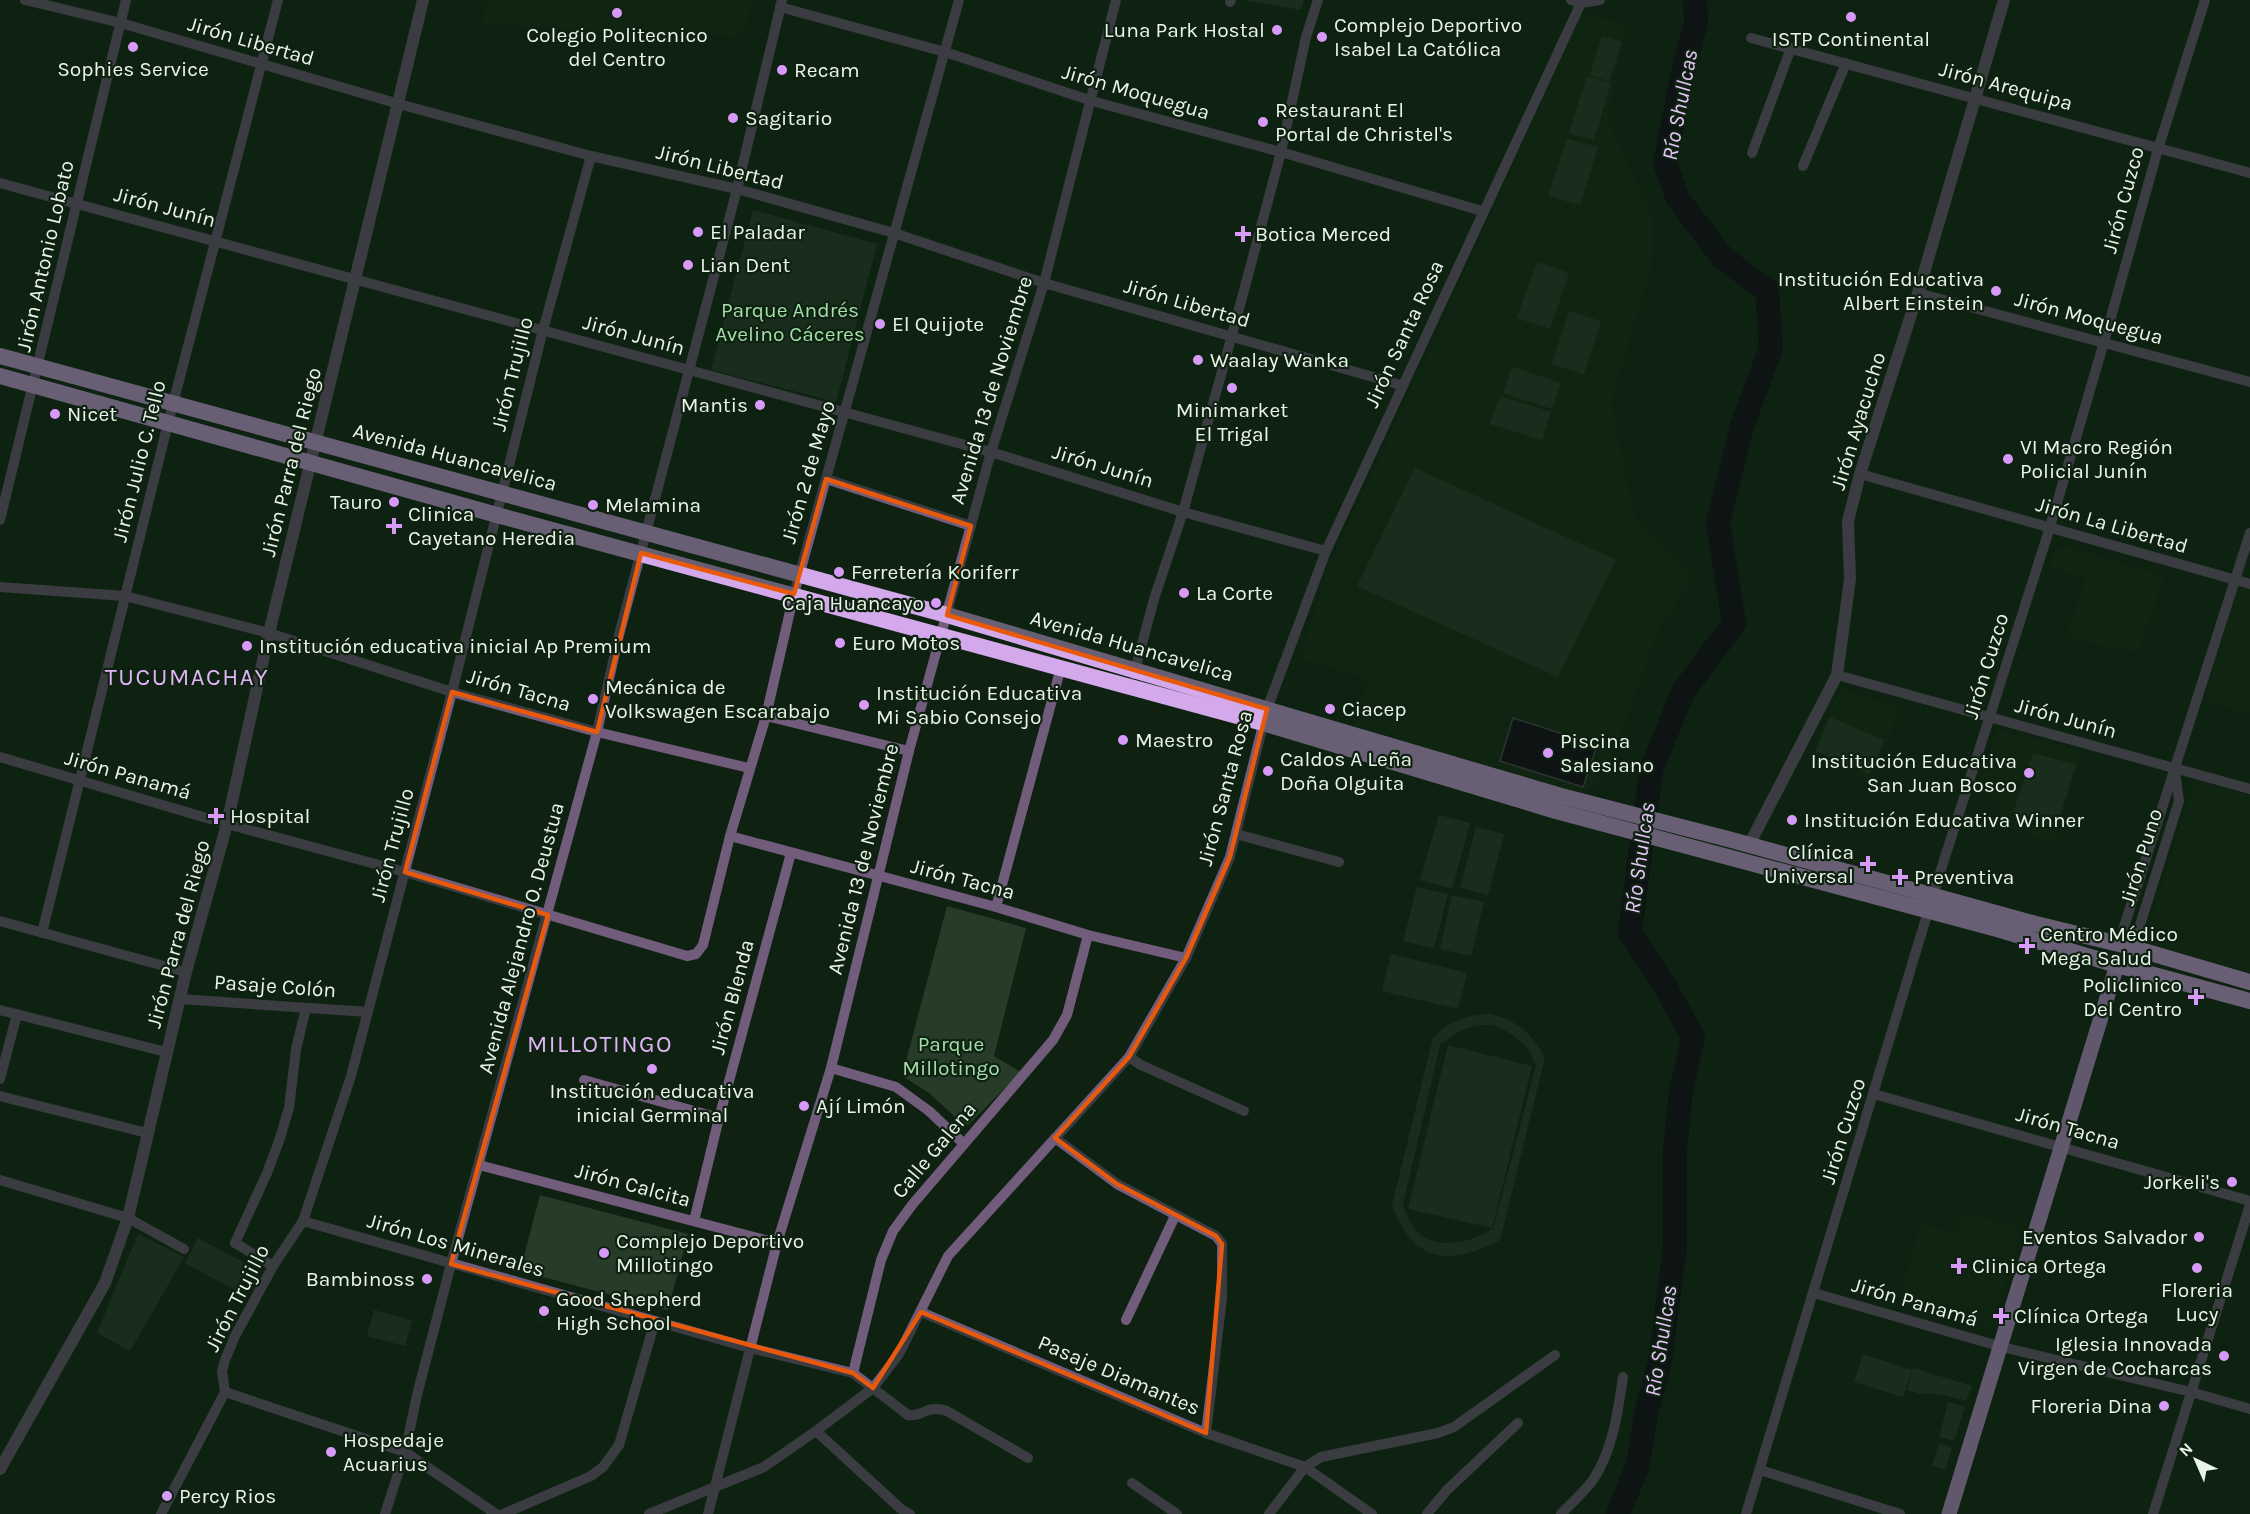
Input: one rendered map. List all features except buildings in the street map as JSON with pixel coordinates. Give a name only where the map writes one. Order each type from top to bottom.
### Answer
[{"type":"highway","name":"Avenida Huancavelica","points":[[0,356],[947,615],[1133,678],[1558,804],[1931,903],[2123,945],[2250,982]]},
{"type":"highway","name":"Avenida Huancavelica","points":[[0,376],[497,515],[1060,667],[1133,678]]},
{"type":"highway","name":"Avenida Huancavelica","points":[[1726,847],[1749,845],[2117,965],[2250,1001]]},
{"type":"main road","points":[[1949,1514],[2002,1347],[2117,965]]},
{"type":"street","name":"Jirón Libertad","points":[[25,0],[121,23],[399,104],[591,156],[737,189],[894,233],[1044,283],[1401,385]]},
{"type":"street","name":"Jirón Antonio Lobato","points":[[0,520],[126,0]]},
{"type":"street","name":"Jirón Julio C. Tello","points":[[42,933],[168,423],[278,0]]},
{"type":"street","name":"Jirón Parra del Riego","points":[[0,1470],[105,1283],[128,1218],[179,999],[227,824],[269,633],[423,0]]},
{"type":"street","name":"Jirón 2 de Mayo","points":[[696,954],[703,945],[730,836],[766,716],[794,594],[959,0]]},
{"type":"street","name":"Avenida 13 de Noviembre","points":[[708,1514],[777,1243],[831,1068],[909,751],[991,452],[1044,283],[1116,0]]},
{"type":"street","points":[[1133,678],[1154,598],[1183,512],[1232,335],[1281,152],[1306,37],[1318,0]]},
{"type":"street","points":[[1576,1],[1599,0]]},
{"type":"street","name":"Jirón Ayacucho","points":[[1749,845],[1837,675],[1850,579],[1848,521],[1860,474],[1918,293],[2004,0]]},
{"type":"street","name":"Jirón Cuzco","points":[[1746,1514],[1931,903],[2050,527],[2158,149],[2205,0]]},
{"type":"street","name":"Jirón Santa Rosa","points":[[650,1514],[764,1467],[873,1388],[899,1354],[948,1256],[1130,1058],[1185,958],[1230,856],[1265,716],[1326,551],[1576,1]]},
{"type":"street","name":"Jirón Moquegua","points":[[781,4],[945,52],[1092,101],[1281,152],[1482,211]]},
{"type":"street","name":"Avenida Alejandro O. Deustua","points":[[385,1514],[405,1452],[417,1395],[451,1264],[597,732],[646,533],[737,189],[781,4]]},
{"type":"street","name":"Jirón Arequipa","points":[[1751,38],[2250,173]]},
{"type":"street","points":[[1752,153],[1791,48]]},
{"type":"street","points":[[1803,166],[1846,63]]},
{"type":"street","name":"Jirón Trujillo","points":[[161,1514],[225,1392],[222,1371],[235,1336],[273,1266],[303,1221],[351,1076],[452,692],[543,330],[591,156]]},
{"type":"street","name":"Jirón Junín","points":[[0,183],[991,452],[1183,512],[1326,551]]},
{"type":"street","name":"Jirón Moquegua","points":[[1918,293],[2250,382]]},
{"type":"street","name":"Jirón La Libertad","points":[[1860,474],[2250,584]]},
{"type":"street","points":[[826,479],[971,526]]},
{"type":"street","name":"Jirón Puno","points":[[2123,945],[2139,928],[2179,801],[2175,768],[2250,533]]},
{"type":"street","name":"Jirón Tacna","points":[[0,587],[125,596],[269,633],[452,692],[597,732],[749,768]]},
{"type":"street","points":[[996,907],[1060,667]]},
{"type":"street","name":"Jirón Junín","points":[[1837,675],[2250,789]]},
{"type":"street","points":[[766,716],[909,751]]},
{"type":"street","name":"Jirón Panamá","points":[[0,757],[227,824],[405,872],[687,956],[696,954]]},
{"type":"street","points":[[1236,834],[1339,862]]},
{"type":"street","name":"Jirón Tacna","points":[[730,836],[996,907],[1088,935],[1185,958]]},
{"type":"street","name":"Jirón Blenda","points":[[694,1221],[719,1118],[791,853]]},
{"type":"street","points":[[0,921],[186,972]]},
{"type":"street","name":"Calle Galena","points":[[853,1372],[881,1260],[893,1230],[1053,1040],[1062,1025],[1088,935]]},
{"type":"street","name":"Pasaje Colón","points":[[179,999],[368,1012]]},
{"type":"street","points":[[273,1266],[235,1243],[267,1173],[289,1108],[297,1049],[306,1008]]},
{"type":"street","points":[[0,1010],[166,1052]]},
{"type":"street","points":[[0,1079],[17,1014]]},
{"type":"street","points":[[1130,1058],[1245,1111]]},
{"type":"street","points":[[831,1068],[896,1087],[929,1111],[964,1144]]},
{"type":"street","points":[[584,1080],[719,1118]]},
{"type":"street","name":"Jirón Tacna","points":[[1874,1094],[2250,1203]]},
{"type":"street","points":[[0,1096],[147,1133]]},
{"type":"street","points":[[1055,1138],[1117,1184],[1216,1236],[1222,1244],[1224,1250],[1217,1354],[1206,1433]]},
{"type":"street","name":"Jirón Calcita","points":[[479,1165],[777,1243]]},
{"type":"street","points":[[0,1180],[128,1218],[184,1249]]},
{"type":"street","points":[[2153,1514],[2250,1203]]},
{"type":"street","points":[[1126,1320],[1175,1216]]},
{"type":"street","name":"Jirón Los Minerales","points":[[303,1221],[750,1348],[853,1372],[908,1415],[912,1416],[933,1408],[947,1410],[1028,1458]]},
{"type":"street","name":"Jirón Panamá","points":[[1814,1293],[2002,1347],[2191,1392],[2250,1409]]},
{"type":"street","name":"Pasaje Diamantes","points":[[921,1312],[1206,1433],[1305,1467],[1357,1510],[1372,1514]]},
{"type":"street","points":[[503,1514],[591,1476],[611,1457],[619,1445],[656,1321]]},
{"type":"street","points":[[1269,1514],[1305,1467],[1327,1455],[1438,1433],[1454,1427],[1555,1355]]},
{"type":"street","points":[[1561,1514],[1584,1491],[1600,1469],[1616,1423],[1623,1377]]},
{"type":"street","points":[[225,1392],[405,1452],[496,1514]]},
{"type":"street","points":[[1427,1514],[1447,1490],[1518,1423]]},
{"type":"street","points":[[816,1431],[903,1512]]},
{"type":"street","points":[[1760,1470],[1900,1514]]},
{"type":"street","points":[[1132,1483],[1177,1514]]},
{"type":"highlighted area","points":[[826,479],[971,526],[947,615],[1267,709],[1230,857],[1186,958],[1129,1057],[1055,1138],[1117,1184],[1216,1236],[1222,1244],[1206,1433],[921,1312],[873,1388],[853,1373],[451,1264],[548,915],[405,872],[452,692],[597,732],[641,553],[794,594]]},
{"type":"shaded area","name":"Colegio Politecnico del Centro","points":[[488,0],[752,0],[742,37],[482,25]]},
{"type":"shaded area","points":[[1581,14],[1626,24],[1607,119],[1653,219],[1652,265],[1611,401],[1634,515],[1692,578],[1658,631],[1607,771],[1583,794],[1355,728],[1367,679],[1300,658],[1329,566],[1394,428]]},
{"type":"shaded area","points":[[2064,546],[2165,576],[2137,653],[2066,637],[2086,578],[2050,568],[2055,550]]},
{"type":"shaded area","points":[[2238,587],[2250,590],[2250,714],[2205,700]]},
{"type":"shaded area","name":"Institución Educativa San Juan Bosco","points":[[1840,689],[1900,707],[1871,783],[1812,753]]},
{"type":"shaded area","name":"Piscina Salesiano","points":[[1513,718],[1597,745],[1583,787],[1500,761]]},
{"type":"shaded area","name":"Institución Educativa San Juan Bosco","points":[[1997,729],[2082,752],[2053,843],[1996,822],[2002,802],[1975,794]]},
{"type":"shaded area","points":[[2195,779],[2250,796],[2250,973],[2153,945],[2147,935]]},
{"type":"shaded area","name":"Clinica Ortega","points":[[1965,1212],[2021,1229],[1991,1327],[1900,1297],[1921,1223],[1956,1234]]},
{"type":"shaded area","name":"Good Shepherd High School","points":[[540,1296],[555,1300],[548,1326],[533,1322]]},
{"type":"green space","points":[[1242,0],[1304,0],[1301,10]]},
{"type":"green space","points":[[1602,36],[1622,42],[1609,81],[1590,75]]},
{"type":"green space","points":[[1587,76],[1611,83],[1594,140],[1569,133]]},
{"type":"green space","points":[[1567,139],[1598,147],[1580,205],[1548,196]]},
{"type":"green space","name":"Parque Andrés Avelino Cáceres","points":[[753,210],[877,244],[836,402],[711,370]]},
{"type":"green space","points":[[1537,262],[1569,273],[1550,329],[1517,318]]},
{"type":"green space","points":[[1569,311],[1601,321],[1584,374],[1552,364]]},
{"type":"green space","points":[[1512,367],[1561,383],[1552,409],[1503,393]]},
{"type":"green space","points":[[1500,396],[1551,412],[1542,440],[1490,424]]},
{"type":"green space","points":[[1415,468],[1616,560],[1558,677],[1357,586]]},
{"type":"green space","points":[[1830,717],[1884,740],[1869,774],[1816,751]]},
{"type":"green space","points":[[2033,753],[2076,765],[2056,828],[2013,813]]},
{"type":"green space","points":[[1439,815],[1470,823],[1452,889],[1420,880]]},
{"type":"green space","points":[[1476,827],[1504,834],[1488,895],[1460,888]]},
{"type":"green space","points":[[1417,887],[1448,894],[1434,948],[1403,941]]},
{"type":"green space","points":[[1452,895],[1484,902],[1471,956],[1440,949]]},
{"type":"green space","name":"Parque Millotingo","points":[[947,906],[1026,928],[994,1056],[1021,1072],[968,1125],[964,1125],[929,1093],[902,1076]]},
{"type":"green space","points":[[1391,954],[1467,973],[1458,1009],[1382,991]]},
{"type":"green space","points":[[1481,1015],[1499,1016],[1515,1024],[1529,1035],[1545,1058],[1500,1240],[1465,1254],[1449,1256],[1435,1254],[1422,1249],[1411,1239],[1401,1225],[1392,1205],[1433,1038],[1452,1023]],"holes":[[[1493,1025],[1525,1046],[1536,1066],[1493,1229],[1465,1241],[1452,1243],[1427,1239],[1409,1220],[1403,1204],[1440,1045],[1458,1032],[1471,1027]]]},
{"type":"green space","points":[[1448,1045],[1532,1066],[1492,1228],[1408,1209]]},
{"type":"green space","name":"Complejo Deportivo Millotingo","points":[[540,1195],[688,1234],[668,1310],[520,1271]]},
{"type":"green space","points":[[138,1234],[184,1257],[130,1351],[97,1333]]},
{"type":"green space","points":[[198,1238],[248,1265],[235,1290],[185,1263]]},
{"type":"green space","points":[[374,1310],[412,1320],[405,1346],[367,1336]]},
{"type":"green space","points":[[1863,1354],[1912,1370],[1903,1397],[1854,1382]]},
{"type":"green space","points":[[1913,1368],[1972,1386],[1966,1401],[1940,1394],[1921,1394],[1907,1390]]},
{"type":"green space","points":[[1948,1402],[1965,1407],[1954,1441],[1939,1437]]},
{"type":"green space","points":[[1939,1443],[1952,1448],[1945,1470],[1932,1466]]},
{"type":"waterway","name":"Río Shullcas","points":[[1618,1514],[1638,1465],[1646,1414],[1660,1361],[1675,1247],[1675,1150],[1681,1091],[1693,1037],[1666,988],[1630,932],[1651,771],[1683,692],[1734,623],[1718,523],[1742,426],[1771,348],[1767,290],[1723,258],[1678,199],[1665,163],[1685,63],[1696,23],[1695,0]]},
{"type":"place","name":"Colegio Politecnico del Centro","points":[[617,13]]},
{"type":"place","name":"ISTP Continental","points":[[1851,17]]},
{"type":"place","name":"Luna Park Hostal","points":[[1277,30]]},
{"type":"place","name":"Complejo Deportivo Isabel La Católica","points":[[1322,37]]},
{"type":"place","name":"Sophies Service","points":[[133,47]]},
{"type":"place","name":"Recam","points":[[782,70]]},
{"type":"place","name":"Sagitario","points":[[733,118]]},
{"type":"place","name":"Restaurant El Portal de Christel's","points":[[1263,122]]},
{"type":"place","name":"El Paladar","points":[[698,232]]},
{"type":"place","name":"Botica Merced","points":[[1243,234]]},
{"type":"place","name":"Lian Dent","points":[[688,265]]},
{"type":"place","name":"Institución Educativa Albert Einstein","points":[[1996,291]]},
{"type":"place","name":"El Quijote","points":[[880,324]]},
{"type":"place","name":"Waalay Wanka","points":[[1198,360]]},
{"type":"place","name":"Minimarket El Trigal","points":[[1232,388]]},
{"type":"place","name":"Mantis","points":[[760,405]]},
{"type":"place","name":"Nicet","points":[[55,414]]},
{"type":"place","name":"VI Macro Región Policial Junín","points":[[2008,459]]},
{"type":"place","name":"Tauro","points":[[394,502]]},
{"type":"place","name":"Melamina","points":[[593,505]]},
{"type":"place","name":"Clinica Cayetano Heredia","points":[[394,526]]},
{"type":"place","name":"Ferretería Koriferr","points":[[839,572]]},
{"type":"place","name":"La Corte","points":[[1184,593]]},
{"type":"place","name":"Caja Huancayo","points":[[936,603]]},
{"type":"place","name":"Euro Motos","points":[[840,643]]},
{"type":"place","name":"Institución educativa inicial Ap Premium","points":[[247,646]]},
{"type":"place","name":"Mecánica de Volkswagen Escarabajo","points":[[593,699]]},
{"type":"place","name":"Institución Educativa Mi Sabio Consejo","points":[[864,705]]},
{"type":"place","name":"Ciacep","points":[[1330,709]]},
{"type":"place","name":"Maestro","points":[[1123,740]]},
{"type":"place","name":"Piscina Salesiano","points":[[1548,753]]},
{"type":"place","name":"Caldos A Leña Doña Olguita","points":[[1268,771]]},
{"type":"place","name":"Institución Educativa San Juan Bosco","points":[[2029,773]]},
{"type":"place","name":"Hospital","points":[[216,816]]},
{"type":"place","name":"Institución Educativa Winner","points":[[1792,820]]},
{"type":"place","name":"Clínica Universal","points":[[1868,864]]},
{"type":"place","name":"Preventiva","points":[[1900,877]]},
{"type":"place","name":"Centro Médico Mega Salud","points":[[2027,946]]},
{"type":"place","name":"Policlinico Del Centro","points":[[2196,997]]},
{"type":"place","name":"Institución educativa inicial Germinal","points":[[652,1069]]},
{"type":"place","name":"Ají Limón","points":[[804,1106]]},
{"type":"place","name":"Jorkeli's","points":[[2232,1182]]},
{"type":"place","name":"Eventos Salvador","points":[[2199,1237]]},
{"type":"place","name":"Complejo Deportivo Millotingo","points":[[604,1253]]},
{"type":"place","name":"Clinica Ortega","points":[[1959,1266]]},
{"type":"place","name":"Floreria Lucy","points":[[2197,1268]]},
{"type":"place","name":"Bambinoss","points":[[427,1279]]},
{"type":"place","name":"Good Shepherd High School","points":[[544,1311]]},
{"type":"place","name":"Clínica Ortega","points":[[2001,1316]]},
{"type":"place","name":"Iglesia Innovada Virgen de Cocharcas","points":[[2224,1356]]},
{"type":"place","name":"Floreria Dina","points":[[2164,1406]]},
{"type":"place","name":"Hospedaje Acuarius","points":[[331,1452]]},
{"type":"place","name":"Percy Rios","points":[[167,1496]]},
{"type":"district","name":"TUCUMACHAY","points":[[187,677]]},
{"type":"district","name":"MILLOTINGO","points":[[600,1044]]}]
